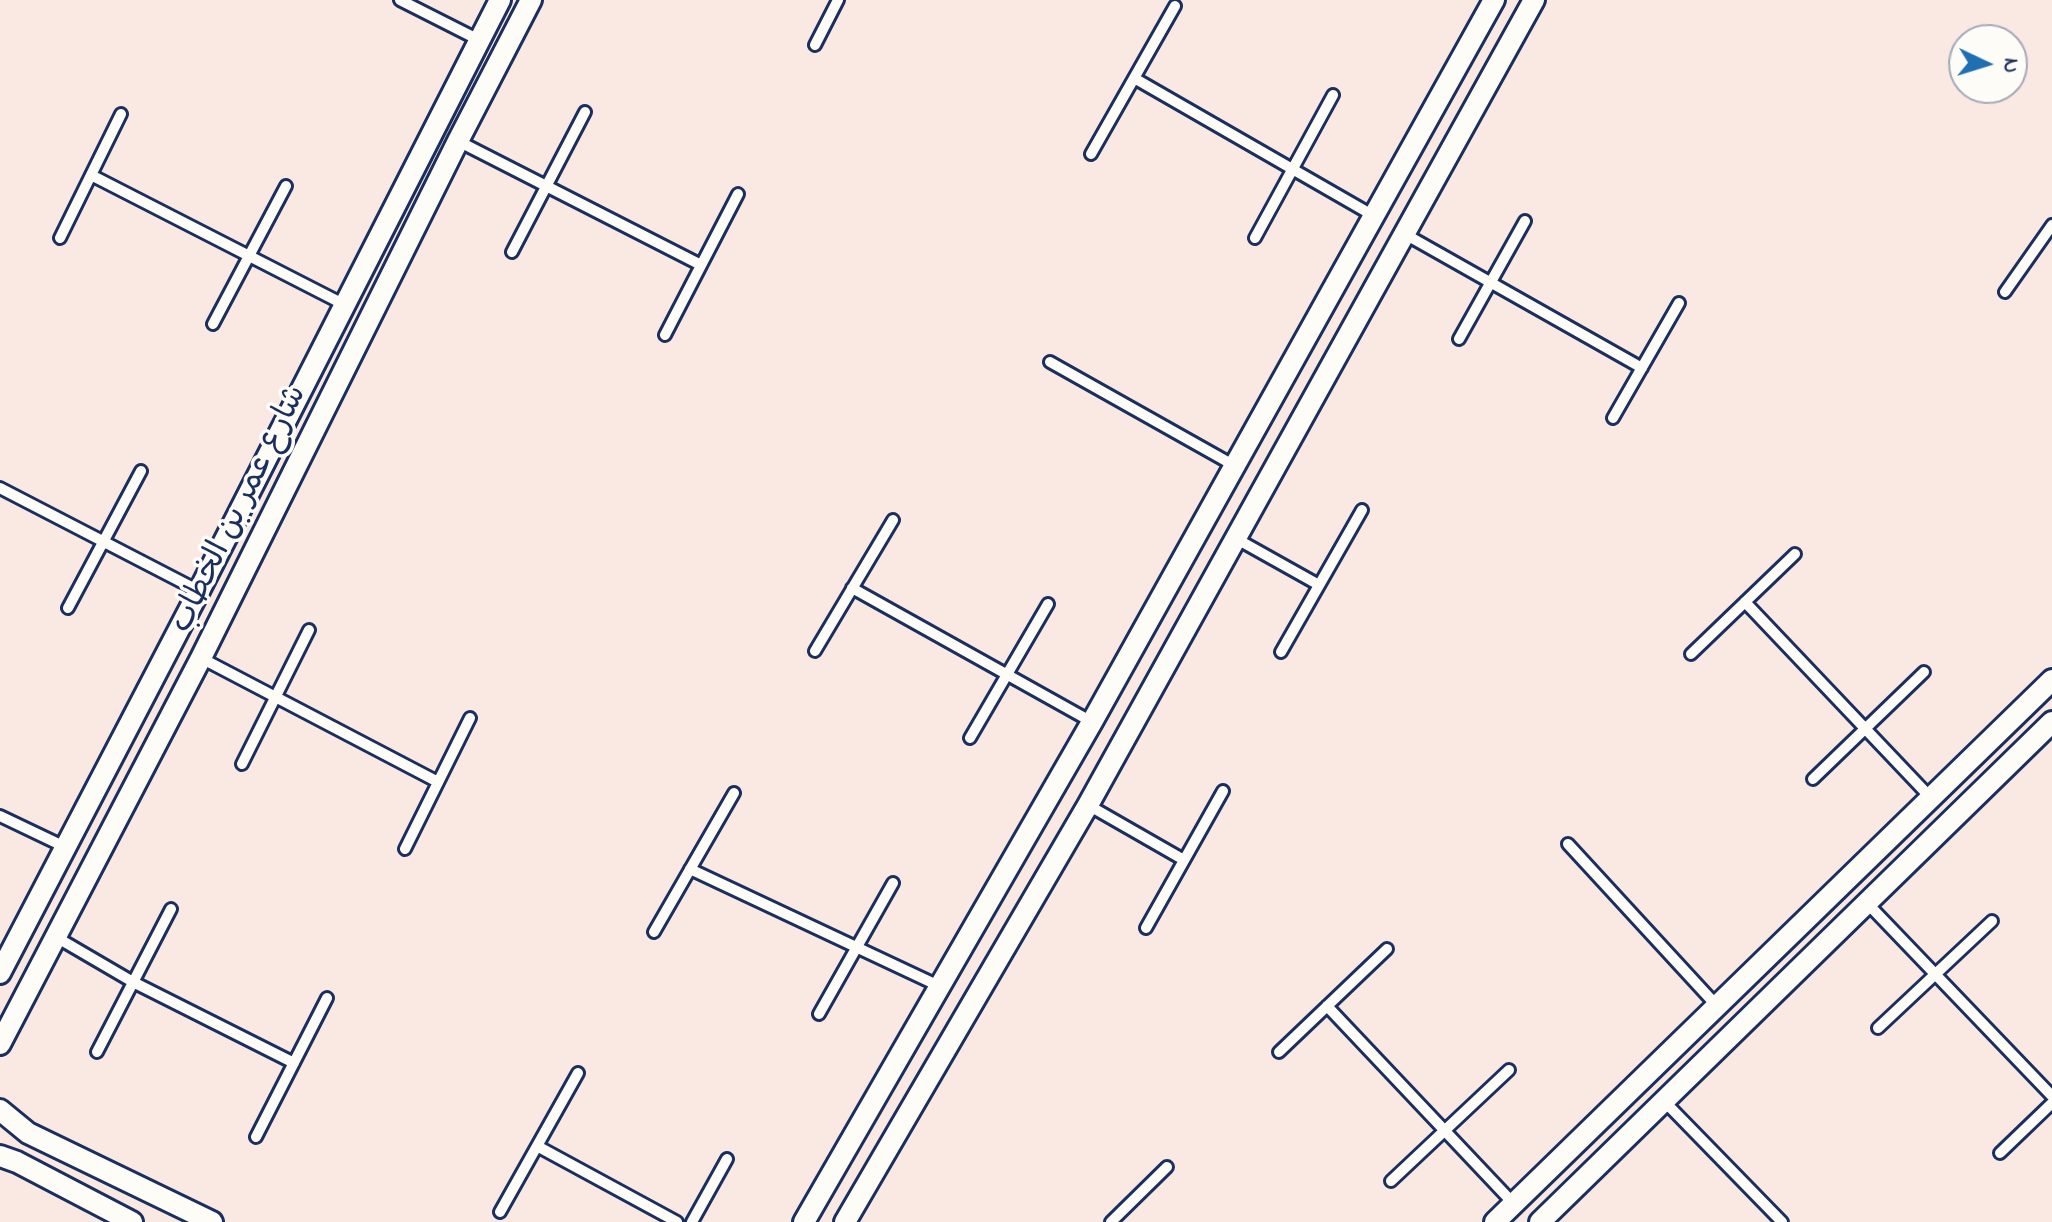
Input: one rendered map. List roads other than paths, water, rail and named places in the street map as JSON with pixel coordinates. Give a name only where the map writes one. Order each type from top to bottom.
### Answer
[{"type":"street","name":"شارع عمر بن الخطاب","points":[[0,973],[199,591],[500,0]]},
{"type":"street","name":"شارع عمر بن الخطاب","points":[[0,1044],[201,658],[531,0]]},
{"type":"street","points":[[804,1222],[1092,722],[1494,0]]},
{"type":"street","points":[[845,1222],[1088,805],[1534,0]]},
{"type":"street","points":[[1495,1222],[2052,680]]},
{"type":"street","points":[[1540,1222],[2052,722]]},
{"type":"street","points":[[18,940],[51,946]]},
{"type":"street","points":[[0,1110],[28,1133],[212,1222]]},
{"type":"street","points":[[0,1156],[132,1222]]},
{"type":"street","points":[[833,1173],[861,1192]]},
{"type":"lane","points":[[400,0],[479,40]]},
{"type":"lane","points":[[815,45],[838,0]]},
{"type":"lane","points":[[1091,154],[1175,6]]},
{"type":"lane","points":[[1134,78],[1374,216]]},
{"type":"lane","points":[[1255,238],[1333,95]]},
{"type":"lane","points":[[512,252],[585,112]]},
{"type":"lane","points":[[60,238],[121,114]]},
{"type":"lane","points":[[458,141],[701,265]]},
{"type":"lane","points":[[91,175],[345,305]]},
{"type":"lane","points":[[213,324],[286,186]]},
{"type":"lane","points":[[665,335],[738,194]]},
{"type":"lane","points":[[1459,339],[1525,221]]},
{"type":"lane","points":[[1403,233],[1642,368]]},
{"type":"lane","points":[[2005,292],[2050,233]]},
{"type":"lane","points":[[1613,418],[1679,303]]},
{"type":"lane","points":[[1050,362],[1235,466]]},
{"type":"lane","points":[[68,608],[141,471]]},
{"type":"lane","points":[[0,488],[199,591]]},
{"type":"lane","points":[[1281,652],[1362,510]]},
{"type":"lane","points":[[815,651],[893,520]]},
{"type":"lane","points":[[1235,538],[1319,585]]},
{"type":"lane","points":[[1691,654],[1795,554]]},
{"type":"lane","points":[[852,588],[1092,722]]},
{"type":"lane","points":[[1745,602],[1931,798]]},
{"type":"lane","points":[[970,738],[1048,604]]},
{"type":"lane","points":[[242,764],[309,630]]},
{"type":"lane","points":[[201,658],[438,782]]},
{"type":"lane","points":[[1813,779],[1924,672]]},
{"type":"lane","points":[[405,849],[470,718]]},
{"type":"lane","points":[[1146,928],[1223,791]]},
{"type":"lane","points":[[654,932],[734,793]]},
{"type":"lane","points":[[1088,805],[1184,860]]},
{"type":"lane","points":[[0,816],[65,847]]},
{"type":"lane","points":[[1568,844],[1717,1006]]},
{"type":"lane","points":[[690,869],[939,986]]},
{"type":"lane","points":[[819,1014],[893,883]]},
{"type":"lane","points":[[1867,903],[2052,1096]]},
{"type":"lane","points":[[97,1052],[171,909]]},
{"type":"lane","points":[[1878,1028],[1992,921]]},
{"type":"lane","points":[[51,946],[133,982],[294,1063]]},
{"type":"lane","points":[[1279,1052],[1387,949]]},
{"type":"lane","points":[[256,1137],[327,998]]},
{"type":"lane","points":[[1327,1006],[1514,1204]]},
{"type":"lane","points":[[1391,1181],[1509,1070]]},
{"type":"lane","points":[[500,1212],[578,1073]]},
{"type":"lane","points":[[1664,1101],[1782,1222]]},
{"type":"lane","points":[[2000,1153],[2052,1103]]},
{"type":"lane","points":[[537,1146],[677,1222]]},
{"type":"lane","points":[[692,1222],[727,1159]]},
{"type":"lane","points":[[1114,1221],[1167,1167]]}]
